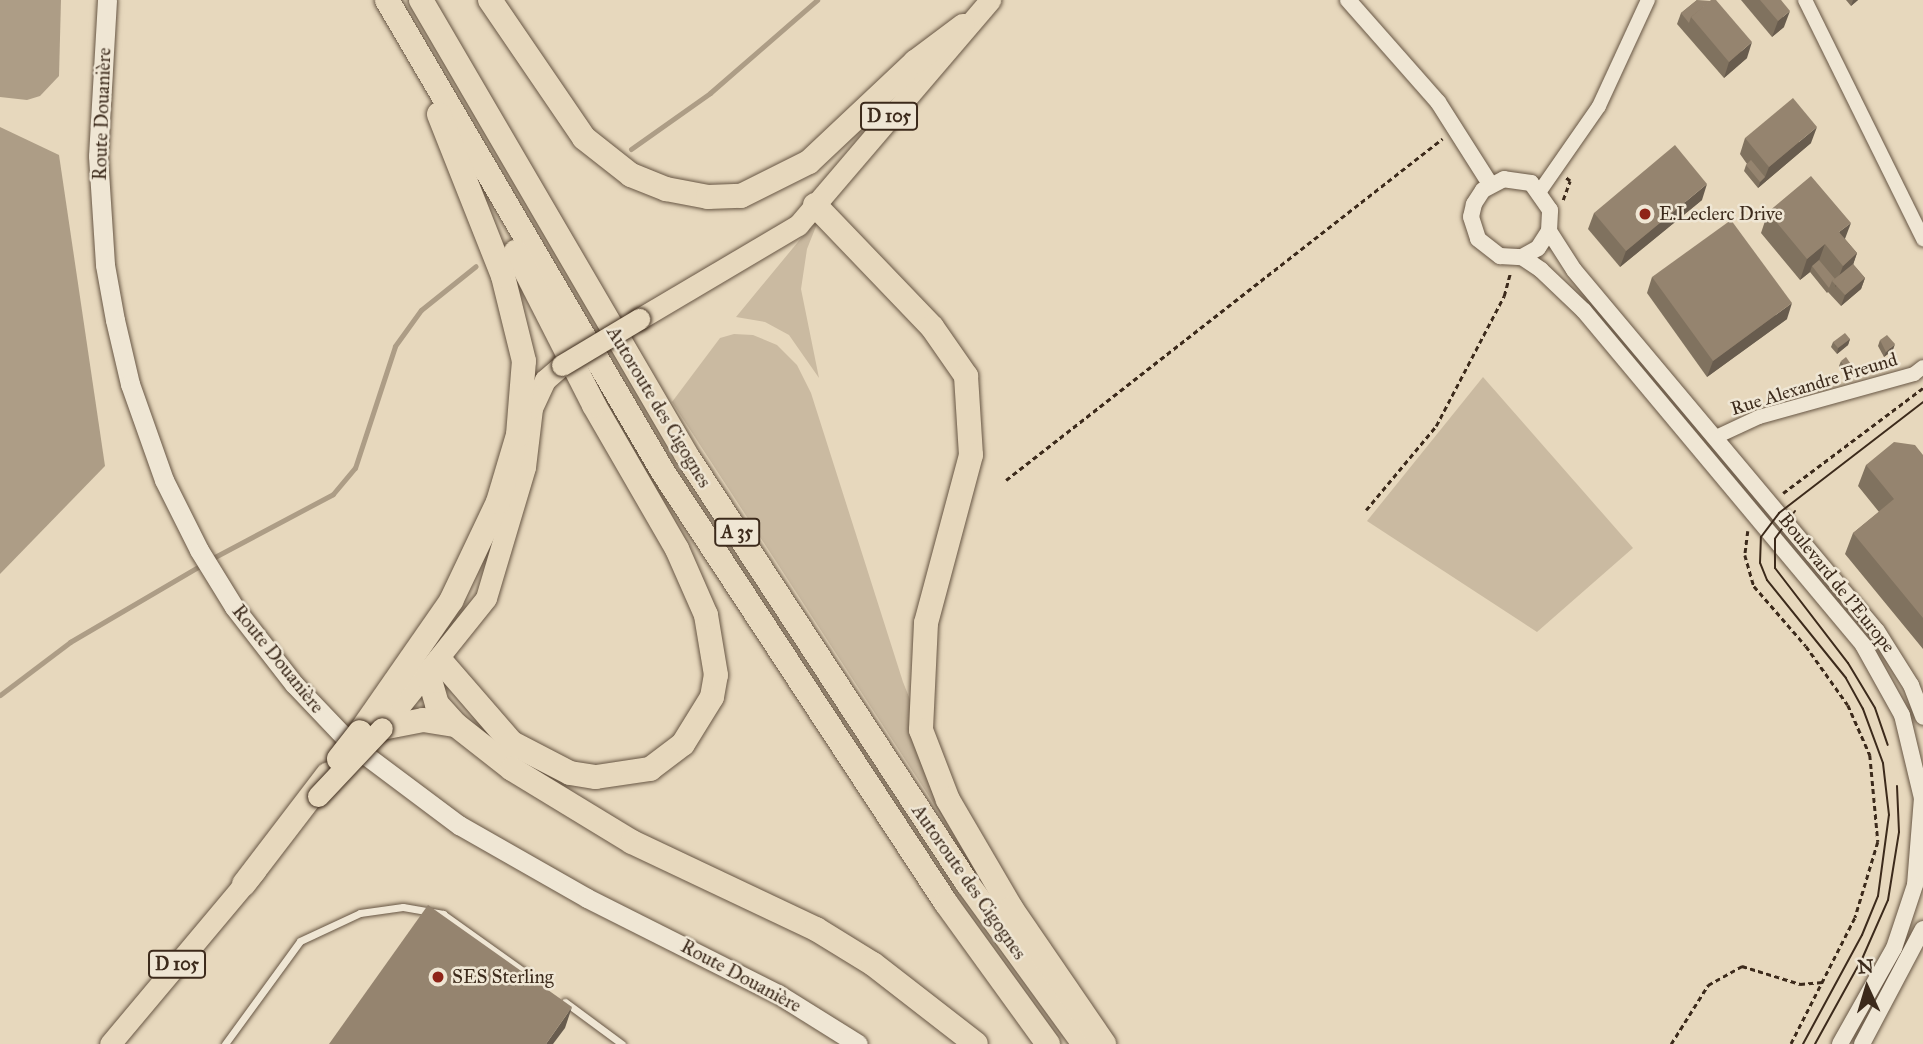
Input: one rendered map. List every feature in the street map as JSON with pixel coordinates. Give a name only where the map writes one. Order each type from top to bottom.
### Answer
[{"type":"highway","name":"Autoroute des Cigognes","points":[[387,0],[663,472],[946,903],[1048,1044]]},
{"type":"highway","name":"Autoroute des Cigognes","points":[[421,0],[687,456],[967,883],[1084,1044]]},
{"type":"highway","points":[[490,0],[584,138],[631,175],[666,189],[708,197],[741,196],[808,162],[915,62],[963,26]]},
{"type":"highway","points":[[411,42],[594,404],[677,549],[706,615],[716,676],[712,697],[683,744],[650,769],[596,777],[570,773],[533,758],[512,743],[434,667]]},
{"type":"highway","points":[[244,884],[339,759],[371,730],[451,601],[499,502],[518,435],[524,361],[503,276],[411,42]]},
{"type":"highway","points":[[815,205],[932,327],[966,376],[971,455],[926,623],[921,730],[948,800],[1030,939],[1104,1044]]},
{"type":"highway","points":[[434,667],[437,704],[456,726],[584,815],[741,891],[862,957],[976,1044]]},
{"type":"highway","points":[[371,730],[423,720],[456,726]]},
{"type":"main road","name":"Route Douanière","points":[[107,0],[98,156],[105,265],[115,320],[130,384],[164,480],[199,550],[234,607],[294,684],[352,745],[459,825],[587,898],[778,994],[858,1044]]},
{"type":"main road","name":"D 105","points":[[110,1044],[371,730],[434,667],[486,598],[525,467],[532,408],[545,380],[562,365],[798,225],[963,26],[990,0]]},
{"type":"street","points":[[1348,0],[1456,128],[1490,184]]},
{"type":"street","points":[[1540,191],[1599,106],[1648,0]]},
{"type":"street","points":[[1805,0],[1923,239]]},
{"type":"street","points":[[1518,179],[1540,191],[1550,210],[1549,231],[1538,248],[1518,257],[1488,249],[1472,226],[1474,204],[1490,184],[1518,179]]},
{"type":"street","name":"Boulevard de l'Europe","points":[[1549,231],[1574,270],[1888,646],[1923,717]]},
{"type":"street","name":"Boulevard de l'Europe","points":[[1518,257],[1559,283],[1584,311],[1863,645],[1884,677],[1902,715],[1922,798],[1919,886],[1894,948],[1840,1044]]},
{"type":"street","name":"Rue Alexandre Freund","points":[[1716,437],[1759,417],[1921,378]]},
{"type":"street","points":[[1862,1044],[1923,929]]},
{"type":"lane","points":[[225,1044],[300,941],[360,913],[403,907],[443,914],[533,979]]},
{"type":"lane","points":[[555,995],[622,1044]]},
{"type":"path","points":[[1006,480],[1456,128]]},
{"type":"path","points":[[1366,510],[1436,426],[1504,296],[1518,257]]},
{"type":"path","points":[[1770,503],[1921,378]]},
{"type":"path","points":[[1756,531],[1750,525],[1745,538],[1754,586],[1807,646],[1848,705],[1870,755],[1878,842],[1855,918],[1791,1044]]},
{"type":"path","points":[[1671,1044],[1708,985],[1742,966],[1800,984],[1824,982]]},
{"type":"shaded area","points":[[0,0],[61,0],[59,76],[40,96],[27,100],[0,97]]},
{"type":"shaded area","points":[[0,127],[59,155],[105,466],[0,574]]},
{"type":"shaded area","points":[[821,214],[807,249],[801,289],[819,378],[789,335],[765,322],[736,317]]},
{"type":"shaded area","points":[[734,334],[753,335],[777,345],[797,365],[811,393],[903,682],[981,876],[672,402],[720,338]]},
{"type":"shaded area","points":[[1483,377],[1633,548],[1537,632],[1367,521]]},
{"type":"building","points":[[1697,0],[1711,1],[1691,17],[1689,23],[1681,13]]},
{"type":"building","points":[[1711,0],[1716,0],[1752,42],[1729,62],[1691,17]]},
{"type":"building","points":[[1760,0],[1781,0],[1790,11],[1778,21]]},
{"type":"building","points":[[1793,98],[1817,127],[1769,167],[1745,138]]},
{"type":"building","name":"E.Leclerc Drive","points":[[1675,145],[1707,184],[1626,251],[1594,213]]},
{"type":"building","points":[[1751,160],[1765,177],[1760,182],[1746,165]]},
{"type":"building","points":[[1811,176],[1851,223],[1839,232],[1857,253],[1843,266],[1825,244],[1807,259],[1768,212]]},
{"type":"building","points":[[1731,220],[1792,303],[1713,361],[1652,277]]},
{"type":"building","points":[[1819,260],[1835,279],[1829,288],[1812,266]]},
{"type":"building","points":[[1853,264],[1865,278],[1845,295],[1832,281]]},
{"type":"building","points":[[1845,333],[1850,339],[1838,348],[1833,342]]},
{"type":"building","points":[[1887,335],[1895,344],[1886,352],[1880,340]]},
{"type":"building","points":[[1846,357],[1855,370],[1850,374],[1841,361]]},
{"type":"building","points":[[1894,442],[1915,445],[1923,455],[1923,618],[1853,533],[1894,499],[1866,465]]},
{"type":"building","name":"SES Sterling","points":[[428,905],[572,1007],[546,1044],[329,1044]]},
{"type":"waterway","points":[[631,149],[710,93],[817,0]]},
{"type":"waterway","points":[[211,559],[333,494],[355,468],[395,346],[421,310],[476,266]]},
{"type":"waterway","points":[[0,695],[70,642],[203,564]]},
{"type":"tram line","points":[[1803,1044],[1862,935],[1878,896],[1889,815],[1883,763],[1863,709],[1846,678],[1767,580],[1760,563],[1761,537],[1779,513],[1923,402]]},
{"type":"tram line","points":[[1795,511],[1775,539],[1775,568],[1848,663],[1875,708],[1888,745]]},
{"type":"tram line","points":[[1815,1044],[1862,959],[1888,900],[1899,832],[1897,786]]},
{"type":"place","name":"E.Leclerc Drive","points":[[1645,214]]},
{"type":"place","name":"SES Sterling","points":[[438,977]]}]
